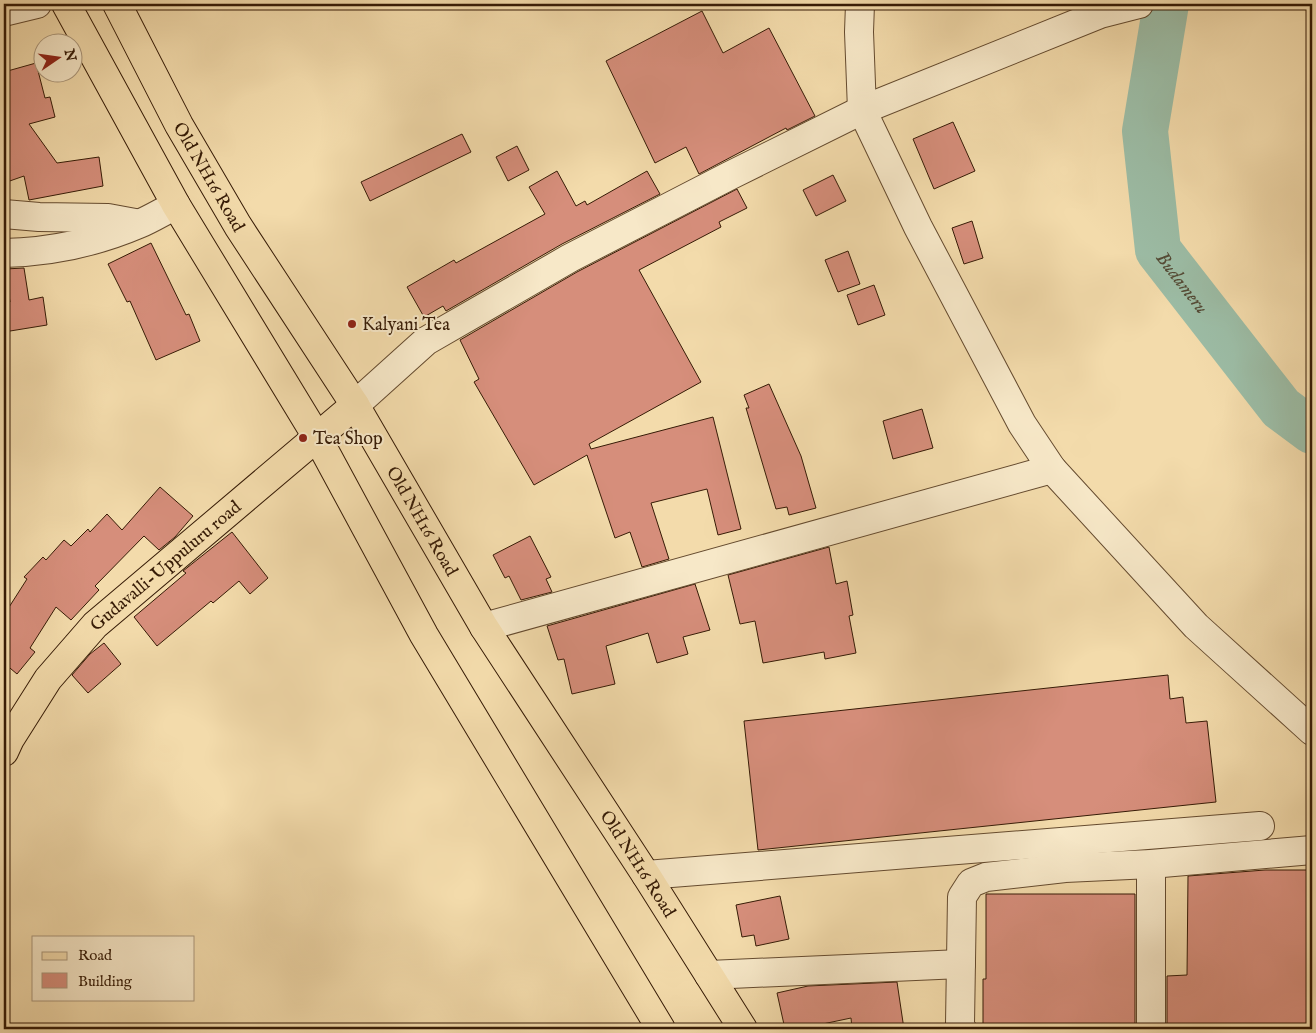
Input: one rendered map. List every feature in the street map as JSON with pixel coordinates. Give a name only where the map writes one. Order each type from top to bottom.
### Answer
[{"type":"main road","points":[[66,4],[176,205],[317,437],[424,635],[661,1029]]},
{"type":"main road","name":"Old NH16 Road","points":[[117,4],[178,126],[238,226],[355,405],[484,626],[646,875],[743,1029]]},
{"type":"main road","name":"Gudavalli-Uppuluru road","points":[[4,752],[10,739],[48,679],[95,626],[355,405]]},
{"type":"street","points":[[4,12],[36,4]]},
{"type":"street","points":[[860,4],[859,32],[862,110],[918,227],[1022,424],[1052,469],[1196,626],[1312,731]]},
{"type":"street","points":[[355,405],[426,341],[570,258],[728,176],[862,110],[1100,14],[1139,4]]},
{"type":"street","points":[[4,253],[52,249],[92,240],[139,224],[176,205]]},
{"type":"street","points":[[4,214],[38,217],[108,218],[139,224]]},
{"type":"street","points":[[484,626],[1052,469]]},
{"type":"street","points":[[646,875],[1260,826]]},
{"type":"street","points":[[962,1029],[960,1024],[960,964],[962,897],[971,883],[986,877],[1065,868],[1151,864],[1312,850]]},
{"type":"street","points":[[1150,1029],[1151,864]]},
{"type":"street","points":[[709,975],[960,964]]},
{"type":"building","points":[[702,11],[723,53],[769,28],[815,116],[787,130],[786,128],[699,174],[686,147],[655,163],[606,61]]},
{"type":"building","points":[[32,64],[32,82],[41,82],[45,98],[50,97],[55,117],[29,124],[57,163],[99,157],[103,186],[29,200],[24,176],[4,183],[4,72]]},
{"type":"building","points":[[953,122],[975,171],[934,189],[913,139]]},
{"type":"building","points":[[462,134],[471,152],[370,201],[361,182]]},
{"type":"building","points":[[517,146],[529,170],[508,181],[496,157]]},
{"type":"building","points":[[557,171],[576,206],[585,201],[587,205],[647,171],[660,194],[562,244],[446,311],[443,306],[424,317],[407,287],[454,260],[456,263],[545,214],[529,187]]},
{"type":"building","points":[[833,175],[846,201],[816,216],[803,190]]},
{"type":"building","points":[[737,189],[747,208],[719,222],[721,227],[639,270],[701,382],[589,444],[591,449],[713,417],[741,529],[718,535],[707,489],[651,503],[669,559],[642,567],[630,532],[615,538],[587,455],[534,485],[474,382],[479,379],[460,340],[577,272]]},
{"type":"building","points":[[972,221],[983,258],[964,264],[952,228]]},
{"type":"building","points":[[151,243],[186,315],[189,314],[200,341],[156,360],[130,301],[127,302],[108,264]]},
{"type":"building","points":[[848,251],[860,284],[838,292],[825,260]]},
{"type":"building","points":[[24,268],[29,300],[43,297],[47,325],[4,332],[4,303],[10,302],[5,269]]},
{"type":"building","points":[[874,285],[885,315],[858,325],[847,295]]},
{"type":"building","points":[[769,384],[801,456],[816,508],[789,515],[787,507],[776,509],[746,408],[749,408],[744,395]]},
{"type":"building","points":[[922,409],[933,448],[893,459],[883,421]]},
{"type":"building","points":[[160,487],[193,516],[175,537],[159,550],[144,536],[95,586],[99,590],[71,620],[56,607],[30,648],[35,652],[17,674],[4,663],[4,615],[27,579],[24,577],[43,557],[46,560],[64,540],[71,546],[88,529],[90,532],[107,514],[122,530]]},
{"type":"building","points":[[232,532],[268,578],[250,594],[239,581],[213,603],[211,601],[157,646],[134,617],[186,573],[183,571]]},
{"type":"building","points":[[530,536],[551,577],[546,579],[552,592],[521,600],[509,576],[505,578],[493,555]]},
{"type":"building","points":[[829,547],[836,584],[847,581],[853,615],[849,616],[856,653],[825,659],[824,652],[763,663],[755,621],[740,624],[728,575]]},
{"type":"building","points":[[695,584],[710,630],[683,637],[688,654],[657,663],[648,633],[606,646],[615,684],[572,694],[564,659],[558,660],[547,626]]},
{"type":"building","points":[[104,643],[121,664],[88,693],[72,675],[90,654]]},
{"type":"building","points":[[1168,675],[1170,699],[1183,697],[1186,723],[1207,721],[1216,802],[758,850],[744,721]]},
{"type":"building","points":[[1265,870],[1312,870],[1312,1029],[1167,1029],[1167,976],[1187,975],[1188,876]]},
{"type":"building","points":[[986,894],[1135,894],[1135,1029],[983,1029],[983,979],[986,979]]},
{"type":"building","points":[[780,896],[789,939],[756,946],[754,935],[742,937],[736,905]]},
{"type":"building","points":[[897,982],[904,1029],[852,1029],[851,1018],[799,1029],[785,1029],[777,993],[808,986]]},
{"type":"waterway","name":"Budameru","points":[[1166,4],[1145,131],[1158,250],[1281,408],[1312,431]]},
{"type":"place","name":"Kalyani Tea","points":[[352,324]]},
{"type":"place","name":"Tea Shop","points":[[303,438]]}]
